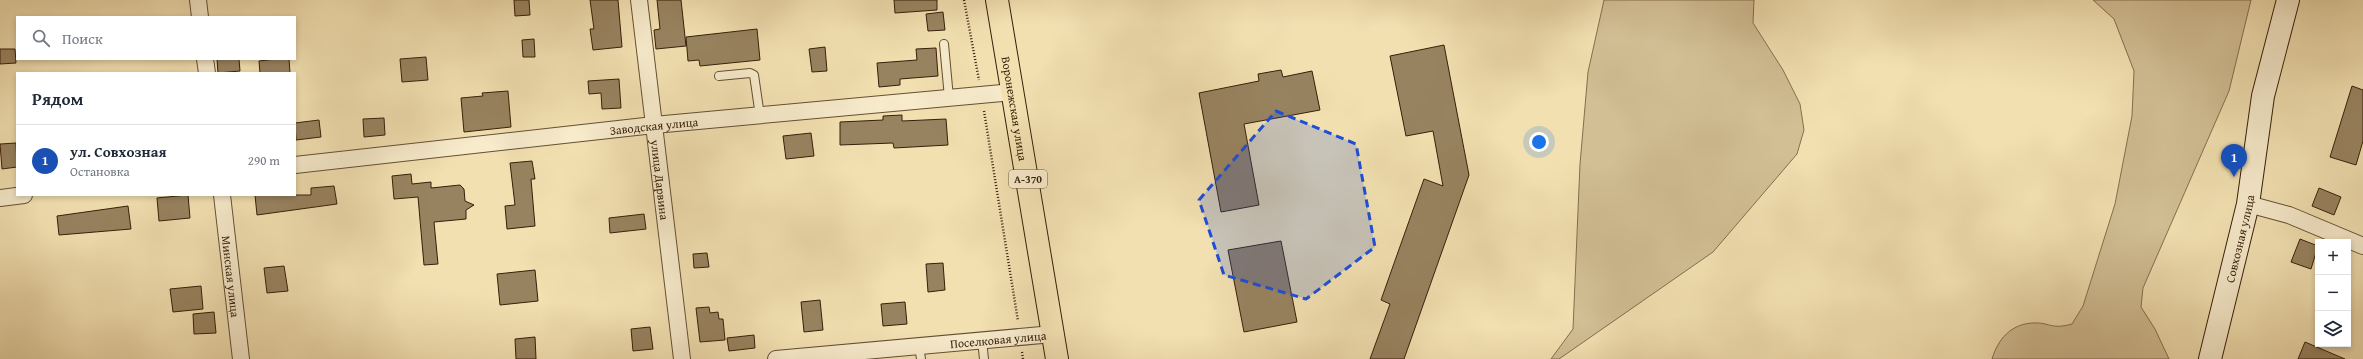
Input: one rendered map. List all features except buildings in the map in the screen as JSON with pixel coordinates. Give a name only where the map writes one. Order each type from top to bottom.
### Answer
[{"type":"highway","name":"Воронежская улица","points":[[997,0],[1057,359]]},
{"type":"main road","name":"Совхозная улица","points":[[2210,359],[2248,204],[2263,96],[2288,0]]},
{"type":"street","points":[[198,0],[200,16]]},
{"type":"street","name":"улица Дарвина","points":[[639,0],[682,359]]},
{"type":"street","points":[[205,60],[207,72]]},
{"type":"street","name":"Заводская улица","points":[[296,165],[654,125],[1013,92]]},
{"type":"street","points":[[0,198],[16,196]]},
{"type":"street","name":"Минская улица","points":[[222,196],[241,359]]},
{"type":"street","points":[[2248,204],[2289,214],[2363,246]]},
{"type":"street","name":"Поселковая улица","points":[[776,359],[920,352],[982,340],[1053,334]]},
{"type":"lane","points":[[944,44],[949,98]]},
{"type":"lane","points":[[719,76],[754,75],[760,116]]},
{"type":"lane","points":[[982,340],[984,359]]},
{"type":"path","points":[[964,0],[981,95],[1023,359]]},
{"type":"highlighted area","points":[[1276,111],[1356,144],[1375,247],[1306,299],[1224,275],[1199,200]]},
{"type":"shaded area","points":[[1604,0],[1754,0],[1753,23],[1783,70],[1800,104],[1804,130],[1797,154],[1713,252],[1559,359],[1551,359],[1573,329],[1580,164],[1588,72]]},
{"type":"shaded area","points":[[2093,0],[2251,0],[2229,91],[2143,288],[2141,307],[2155,329],[2169,359],[1992,359],[2002,339],[2006,334],[2018,326],[2033,323],[2055,326],[2072,324],[2083,306],[2115,204],[2132,116],[2134,71],[2114,19]]},
{"type":"place","name":"ул. Совхозная","points":[[2234,177]]}]
